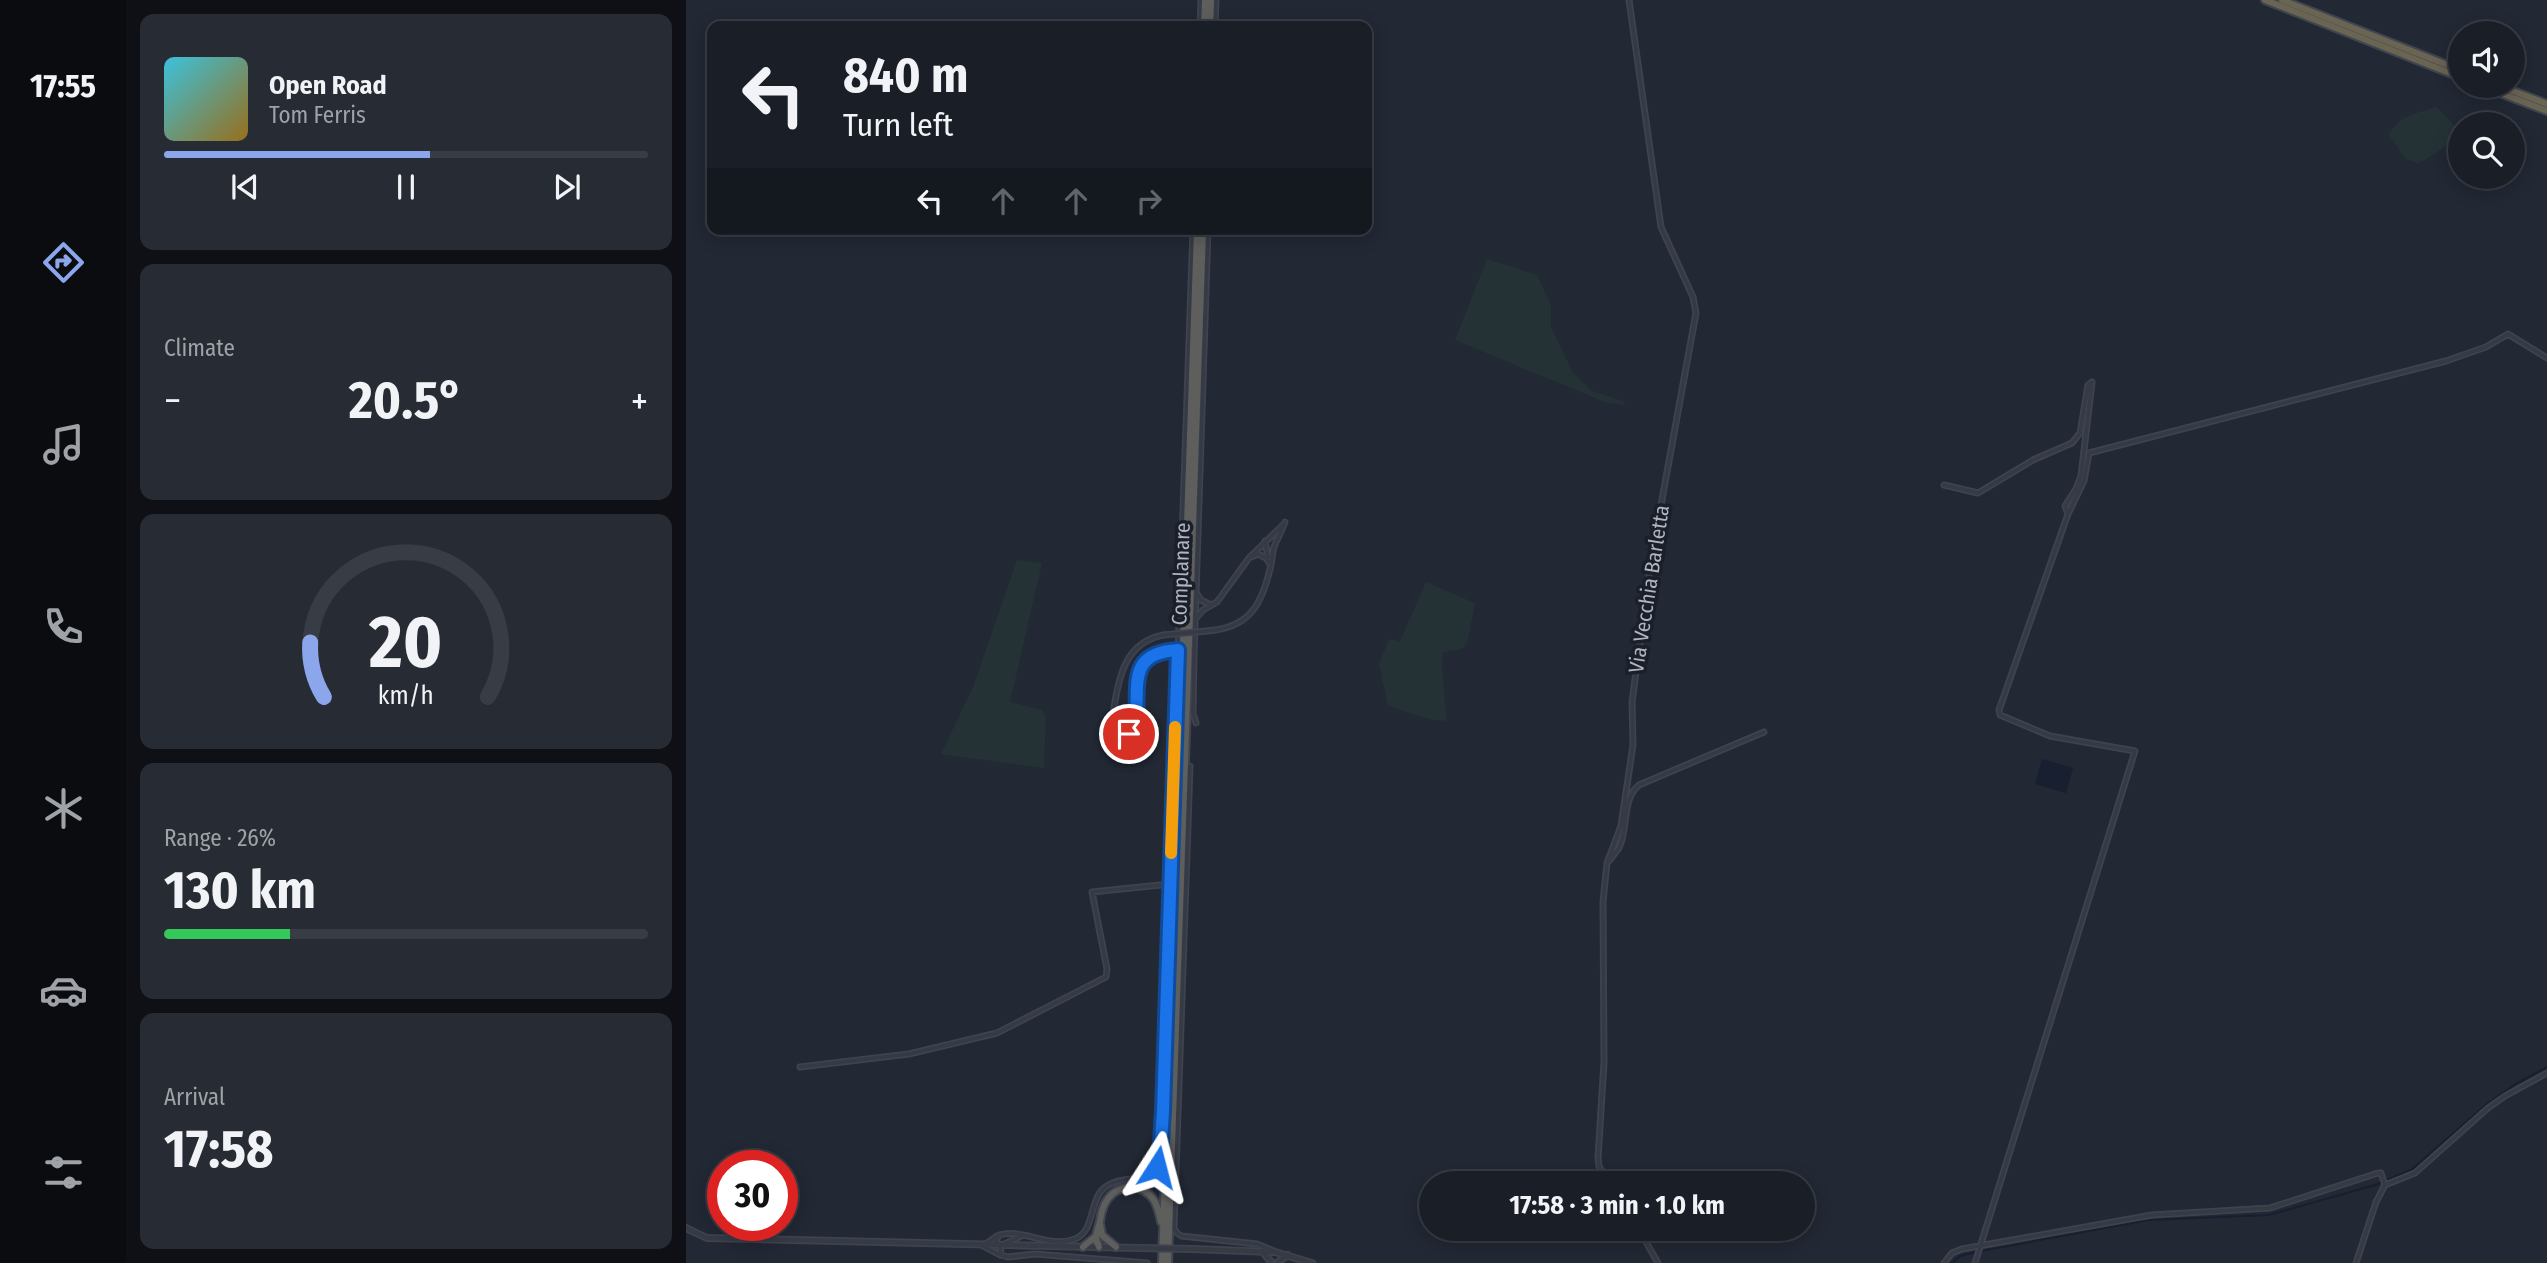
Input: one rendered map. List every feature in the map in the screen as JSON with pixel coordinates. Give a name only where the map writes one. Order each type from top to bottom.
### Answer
[{"type":"highway","points":[[1202,21],[1203,0]]},
{"type":"highway","points":[[1212,21],[1213,0]]},
{"type":"highway","points":[[2265,0],[2448,72]]},
{"type":"highway","points":[[2282,0],[2448,65]]},
{"type":"highway","points":[[2525,96],[2547,104]]},
{"type":"highway","points":[[2513,98],[2547,111]]},
{"type":"highway","points":[[1163,1263],[1195,235]]},
{"type":"highway","points":[[1169,1263],[1206,235]]},
{"type":"highway","points":[[1099,1247],[1101,1210],[1106,1199],[1118,1189],[1153,1179],[1160,1171],[1167,1126]]},
{"type":"highway","points":[[1129,1186],[1151,1194],[1157,1204],[1164,1232]]},
{"type":"highway","points":[[1083,1247],[1099,1236]]},
{"type":"highway","points":[[1099,1236],[1116,1247]]},
{"type":"street","name":"Via Vecchia Barletta","points":[[1603,1171],[1598,1158],[1604,1062],[1602,902],[1607,863],[1621,826],[1633,745],[1632,719],[1651,560],[1696,313],[1693,297],[1661,227],[1629,0]]},
{"type":"street","name":"Complanare","points":[[999,1235],[1011,1233],[1054,1241],[1075,1238],[1086,1229],[1096,1198],[1105,1187],[1115,1181],[1144,1178],[1158,1165],[1163,1111],[1195,235]]},
{"type":"street","name":"Complanare","points":[[1196,723],[1193,713],[1195,607],[1206,235]]},
{"type":"street","points":[[1975,1263],[2135,751],[2050,736],[1999,713],[2068,514],[2084,481],[2087,456],[2090,452],[2446,361],[2486,347],[2508,334],[2547,358]]},
{"type":"street","points":[[1944,485],[1979,494],[2033,460],[2073,443],[2080,433],[2090,382],[2092,387],[2079,482],[2066,506],[2068,514]]},
{"type":"street","points":[[1178,650],[1157,653],[1142,663],[1135,727],[1129,734],[1117,734],[1111,724],[1127,659],[1133,650],[1143,641],[1163,635],[1231,627],[1251,614],[1260,601],[1271,566],[1273,549],[1285,522],[1249,558],[1223,594],[1199,613],[1195,624]]},
{"type":"street","points":[[1265,541],[1271,566]]},
{"type":"street","points":[[1265,541],[1270,543],[1273,549]]},
{"type":"street","points":[[1249,558],[1258,554],[1266,558],[1271,566]]},
{"type":"street","points":[[1196,590],[1201,600],[1212,605]]},
{"type":"street","points":[[1195,607],[1212,605]]},
{"type":"street","points":[[1607,863],[1620,846],[1634,789],[1764,732]]},
{"type":"street","points":[[1190,766],[1174,1228],[1181,1236],[1257,1244],[1275,1252]]},
{"type":"street","points":[[800,1067],[909,1054],[997,1033],[1106,977],[1107,969],[1092,892],[1170,884]]},
{"type":"street","points":[[2384,1183],[2415,1173],[2488,1108],[2547,1073]]},
{"type":"street","points":[[1944,1263],[1952,1253],[2152,1214],[2270,1208],[2381,1173],[2384,1183],[2356,1263]]},
{"type":"street","points":[[686,1228],[707,1238],[1262,1251],[1289,1255],[1312,1263]]},
{"type":"street","points":[[983,1246],[999,1235]]},
{"type":"street","points":[[999,1235],[996,1241],[1004,1248],[1007,1257]]},
{"type":"street","name":"Complanare","points":[[1000,1246],[1023,1236]]},
{"type":"street","points":[[1013,1239],[1016,1247]]},
{"type":"street","points":[[1645,1241],[1658,1263]]},
{"type":"street","points":[[983,1246],[1007,1257],[1035,1254],[1147,1263]]},
{"type":"street","points":[[1000,1246],[1001,1255]]},
{"type":"street","points":[[1262,1251],[1274,1262]]},
{"type":"street","points":[[1274,1262],[1275,1252]]},
{"type":"street","points":[[1274,1262],[1289,1255]]},
{"type":"shaded area","points":[[2436,107],[2448,119],[2448,143],[2418,164],[2405,158],[2389,135],[2397,123]]},
{"type":"shaded area","points":[[1487,259],[1537,275],[1551,305],[1551,327],[1573,373],[1592,391],[1623,401],[1625,405],[1607,403],[1455,340]]},
{"type":"shaded area","points":[[1017,560],[1042,563],[1010,702],[1042,710],[1046,716],[1044,768],[941,754],[973,687]]},
{"type":"shaded area","points":[[1426,582],[1475,603],[1467,643],[1462,649],[1443,652],[1447,721],[1429,719],[1388,706],[1379,664],[1389,639],[1400,641]]},
{"type":"water","points":[[2042,759],[2073,768],[2066,793],[2035,784]]},
{"type":"waterway","points":[[1981,1251],[2148,1220],[2269,1215],[2375,1185],[2411,1170],[2487,1104],[2547,1067]]},
{"type":"waterway","points":[[1952,1263],[1960,1256],[1976,1252]]},
{"type":"slow traffic","points":[[1171,853],[1175,727]]},
{"type":"route","points":[[1129,734],[1135,727],[1142,663],[1157,653],[1178,650],[1163,1111],[1157,1167]]}]
